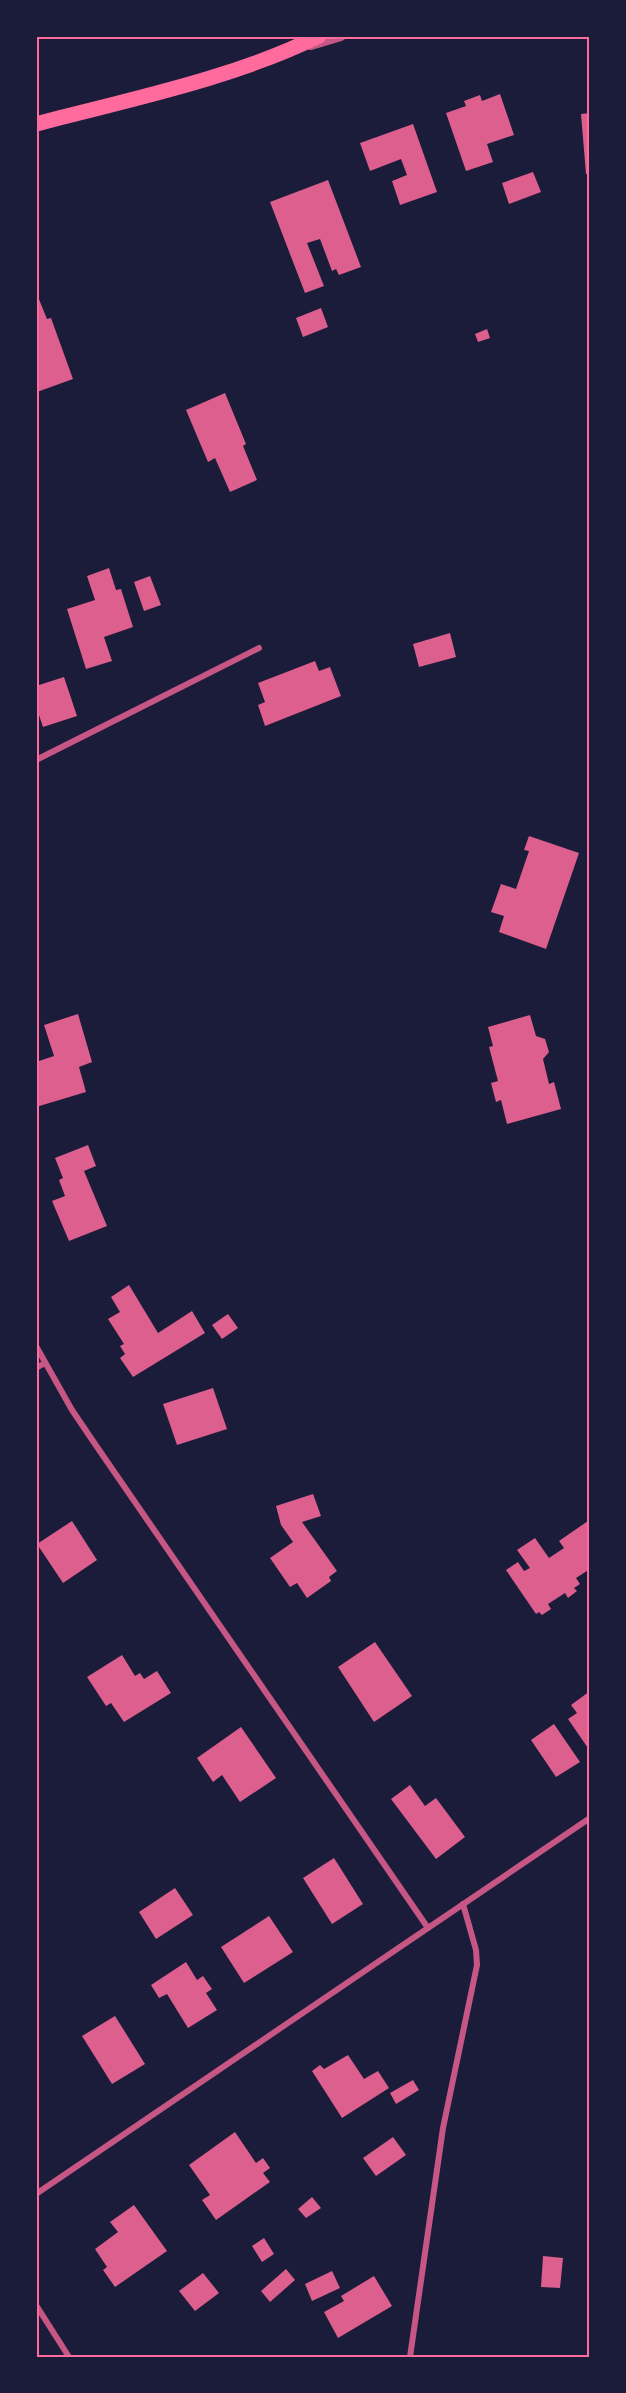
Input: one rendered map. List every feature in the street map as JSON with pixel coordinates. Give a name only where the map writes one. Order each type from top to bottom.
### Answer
[{"type":"main road","points":[[36,124],[195,81],[264,59],[319,36]]},
{"type":"street","points":[[264,59],[341,36]]},
{"type":"street","points":[[36,760],[259,648]]},
{"type":"street","points":[[36,1346],[72,1410],[428,1928]]},
{"type":"street","points":[[36,1368],[45,1363]]},
{"type":"street","points":[[36,2194],[590,1818]]},
{"type":"street","points":[[410,2357],[443,2128],[477,1965],[476,1950],[463,1904]]},
{"type":"street","points":[[36,2305],[69,2357]]},
{"type":"building","points":[[500,94],[514,135],[487,144],[493,162],[466,171],[446,113],[466,106],[464,101],[480,95],[482,101]]},
{"type":"building","points":[[590,113],[590,174],[586,174],[581,114]]},
{"type":"building","points":[[413,124],[437,192],[400,205],[392,181],[407,175],[401,159],[370,171],[360,143]]},
{"type":"building","points":[[533,172],[541,192],[509,204],[502,183]]},
{"type":"building","points":[[328,180],[361,267],[339,275],[336,269],[332,271],[320,239],[307,243],[324,286],[305,293],[270,202]]},
{"type":"building","points":[[36,292],[47,319],[51,318],[73,379],[37,392]]},
{"type":"building","points":[[321,308],[328,327],[303,337],[296,318]]},
{"type":"building","points":[[487,329],[490,338],[478,342],[475,334]]},
{"type":"building","points":[[225,393],[246,444],[243,446],[257,480],[230,492],[215,458],[208,462],[186,410]]},
{"type":"building","points":[[109,568],[116,590],[121,589],[133,627],[104,637],[112,661],[86,669],[67,609],[95,600],[87,576]]},
{"type":"building","points":[[150,576],[161,605],[144,611],[134,582]]},
{"type":"building","points":[[450,633],[456,657],[419,667],[413,644]]},
{"type":"building","points":[[315,661],[319,671],[330,667],[341,696],[265,726],[258,705],[265,702],[258,683]]},
{"type":"building","points":[[64,677],[77,716],[43,727],[36,706],[36,686]]},
{"type":"building","points":[[529,836],[579,853],[546,949],[499,932],[504,916],[491,912],[501,884],[516,889],[529,851],[524,850]]},
{"type":"building","points":[[78,1014],[92,1062],[79,1067],[86,1092],[36,1107],[36,1062],[54,1056],[44,1025]]},
{"type":"building","points":[[530,1015],[536,1036],[545,1039],[549,1052],[543,1059],[549,1084],[554,1082],[561,1109],[507,1124],[501,1100],[496,1102],[491,1083],[498,1081],[489,1047],[493,1046],[488,1027]]},
{"type":"building","points":[[88,1145],[96,1166],[84,1171],[107,1226],[69,1241],[52,1201],[65,1196],[59,1180],[63,1178],[55,1158]]},
{"type":"building","points":[[129,1285],[158,1333],[192,1311],[205,1333],[133,1377],[120,1358],[125,1354],[120,1346],[124,1344],[108,1319],[120,1312],[111,1297]]},
{"type":"building","points":[[228,1314],[238,1328],[222,1339],[212,1325]]},
{"type":"building","points":[[213,1388],[227,1429],[177,1445],[163,1404]]},
{"type":"building","points":[[313,1494],[321,1516],[302,1522],[337,1571],[329,1577],[331,1581],[307,1598],[297,1583],[290,1587],[270,1558],[293,1542],[281,1525],[276,1506]]},
{"type":"building","points":[[72,1521],[97,1560],[63,1583],[37,1544]]},
{"type":"building","points":[[588,1521],[590,1569],[576,1578],[580,1584],[574,1588],[577,1591],[568,1598],[565,1593],[548,1604],[551,1609],[542,1615],[539,1612],[536,1614],[506,1570],[518,1562],[524,1571],[530,1568],[517,1550],[535,1538],[549,1558],[564,1548],[559,1541]]},
{"type":"building","points":[[375,1642],[412,1696],[374,1722],[338,1667]]},
{"type":"building","points":[[122,1655],[135,1676],[140,1673],[144,1679],[157,1671],[171,1693],[124,1722],[111,1703],[106,1706],[87,1677]]},
{"type":"building","points":[[590,1691],[590,1751],[568,1719],[577,1713],[571,1705]]},
{"type":"building","points":[[554,1724],[580,1762],[556,1777],[531,1740]]},
{"type":"building","points":[[241,1727],[276,1778],[240,1802],[222,1775],[213,1782],[197,1758]]},
{"type":"building","points":[[410,1785],[425,1806],[436,1798],[465,1837],[436,1859],[391,1799]]},
{"type":"building","points":[[334,1858],[363,1904],[332,1924],[303,1878]]},
{"type":"building","points":[[175,1888],[193,1915],[156,1939],[139,1912]]},
{"type":"building","points":[[269,1916],[293,1952],[244,1983],[221,1947]]},
{"type":"building","points":[[186,1962],[197,1980],[203,1976],[212,1989],[206,1993],[217,2010],[188,2028],[167,1994],[159,1998],[151,1985]]},
{"type":"building","points":[[115,2016],[145,2064],[112,2084],[82,2036]]},
{"type":"building","points":[[348,2055],[364,2079],[378,2071],[389,2088],[342,2118],[312,2071],[320,2065],[324,2069]]},
{"type":"building","points":[[413,2080],[419,2090],[396,2104],[390,2093]]},
{"type":"building","points":[[235,2132],[256,2163],[263,2158],[270,2168],[263,2173],[270,2182],[216,2220],[202,2200],[210,2195],[189,2165]]},
{"type":"building","points":[[393,2137],[406,2155],[376,2176],[363,2158]]},
{"type":"building","points":[[312,2197],[321,2208],[306,2218],[298,2209]]},
{"type":"building","points":[[134,2205],[167,2251],[115,2287],[103,2270],[107,2267],[95,2249],[118,2232],[110,2222]]},
{"type":"building","points":[[264,2238],[274,2254],[262,2262],[252,2246]]},
{"type":"building","points":[[543,2256],[563,2258],[560,2288],[541,2287]]},
{"type":"building","points":[[286,2269],[295,2280],[270,2302],[261,2291]]},
{"type":"building","points":[[332,2271],[340,2288],[312,2301],[305,2284]]},
{"type":"building","points":[[203,2273],[219,2293],[195,2311],[179,2291]]},
{"type":"building","points":[[374,2276],[392,2306],[338,2338],[324,2312],[344,2301],[341,2296]]}]
